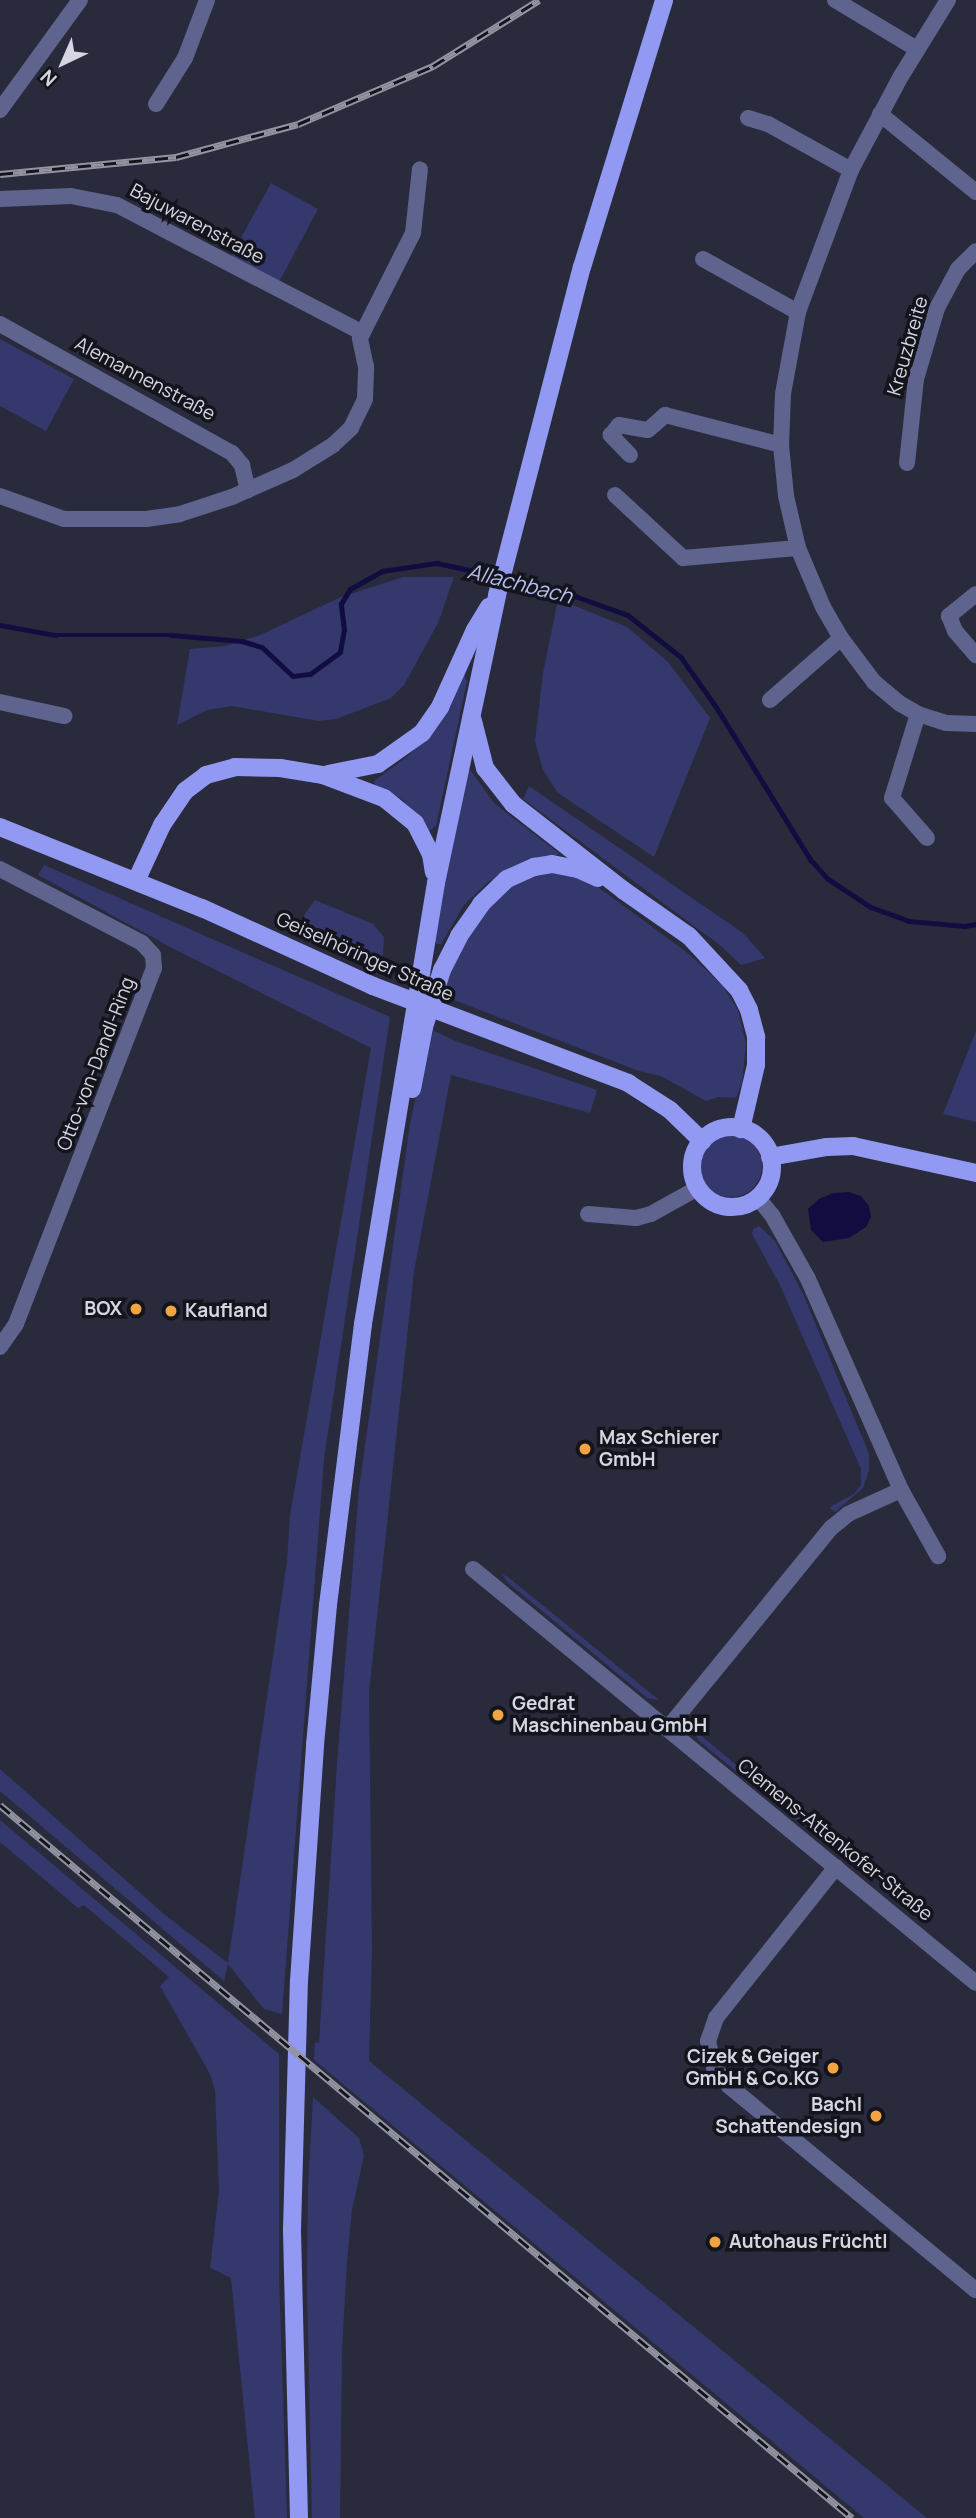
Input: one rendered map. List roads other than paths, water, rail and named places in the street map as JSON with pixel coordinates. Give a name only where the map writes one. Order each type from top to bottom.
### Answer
[{"type":"main road","points":[[299,2518],[293,2312],[294,2128],[299,1981],[315,1745],[328,1605],[363,1324],[436,883],[508,545],[582,267],[664,0]]},
{"type":"main road","points":[[323,775],[357,771],[378,764],[422,733],[440,706],[475,630],[497,595]]},
{"type":"main road","points":[[471,710],[478,748],[496,786],[513,804],[623,890],[689,936],[740,990],[756,1037],[756,1065],[741,1129]]},
{"type":"main road","points":[[136,881],[173,807],[185,790],[206,775],[243,766],[280,768],[323,775],[370,791],[406,813],[427,845],[436,883]]},
{"type":"main road","name":"Geiselhöringer Straße","points":[[0,827],[202,908],[373,986],[628,1083],[670,1110],[702,1141]]},
{"type":"main road","points":[[391,1154],[412,1089],[424,1027],[442,970],[459,936],[481,904],[507,879],[534,867],[552,864],[578,869],[623,890]]},
{"type":"main road","points":[[720,1129],[741,1129],[760,1139],[770,1157],[770,1179],[758,1198],[738,1207],[727,1207],[707,1199],[698,1188],[692,1171],[692,1160],[702,1141],[720,1129]]},
{"type":"main road","points":[[770,1157],[827,1147],[853,1146],[976,1173]]},
{"type":"street","points":[[1,107],[80,0]]},
{"type":"street","points":[[156,104],[185,58],[207,0]]},
{"type":"street","points":[[835,0],[917,49]]},
{"type":"street","points":[[948,0],[917,49],[851,170],[799,312],[783,394],[781,445],[786,496],[798,548],[823,607],[841,638],[874,682],[918,714],[946,723],[976,724]]},
{"type":"street","points":[[880,114],[976,192]]},
{"type":"street","points":[[748,118],[768,124],[851,170]]},
{"type":"street","points":[[0,496],[64,519],[123,520],[180,513],[248,490],[317,457],[351,428],[365,399],[366,367],[360,338],[413,233],[421,169]]},
{"type":"street","name":"Bajuwarenstraße","points":[[0,200],[71,196],[117,205],[363,333]]},
{"type":"street","name":"Kreuzbreite","points":[[907,463],[916,379],[937,308],[958,269],[976,251]]},
{"type":"street","points":[[703,259],[799,312]]},
{"type":"street","name":"Alemannenstraße","points":[[0,324],[232,453],[242,465],[248,490]]},
{"type":"street","points":[[630,455],[611,435],[619,425],[648,430],[664,415],[781,445]]},
{"type":"street","points":[[615,495],[683,558],[798,548]]},
{"type":"street","points":[[976,594],[949,616],[955,631],[976,655]]},
{"type":"street","points":[[770,701],[841,638]]},
{"type":"street","points":[[0,702],[64,716]]},
{"type":"street","points":[[918,714],[892,798],[927,838]]},
{"type":"street","name":"Otto-von-Dandl-Ring","points":[[0,869],[142,943],[153,955],[154,968],[147,993],[16,1324],[0,1348]]},
{"type":"street","points":[[588,1214],[636,1218],[651,1214],[698,1188]]},
{"type":"street","points":[[758,1198],[772,1215],[808,1279],[901,1490],[938,1556]]},
{"type":"street","points":[[667,1729],[831,1528],[848,1514],[901,1490]]},
{"type":"street","name":"Clemens-Attenkofer-Straße","points":[[473,1569],[976,1983]]},
{"type":"street","points":[[836,1867],[716,2018],[708,2041],[713,2067],[729,2086],[976,2290]]},
{"type":"waterway","name":"Allachbach","points":[[0,625],[55,635],[171,635],[242,641],[262,647],[293,676],[310,674],[340,652],[344,630],[341,604],[350,589],[382,571],[437,563],[497,576]]},
{"type":"waterway","name":"Allachbach","points":[[505,578],[575,596],[628,615],[681,657],[717,708],[811,860],[828,879],[871,907],[909,921],[965,926],[976,924]]},
{"type":"railway","points":[[0,174],[176,157],[298,124],[433,66],[539,0]]},
{"type":"railway","points":[[0,1805],[852,2518]]},
{"type":"place","name":"BOX","points":[[136,1309]]},
{"type":"place","name":"Kaufland","points":[[171,1311]]},
{"type":"place","name":"Max Schierer GmbH","points":[[585,1449]]},
{"type":"place","name":"Gedrat Maschinenbau GmbH","points":[[498,1715]]},
{"type":"place","name":"Cizek & Geiger GmbH & Co.KG","points":[[833,2068]]},
{"type":"place","name":"Bachl Schattendesign","points":[[876,2116]]},
{"type":"place","name":"Autohaus Früchtl","points":[[715,2242]]}]
